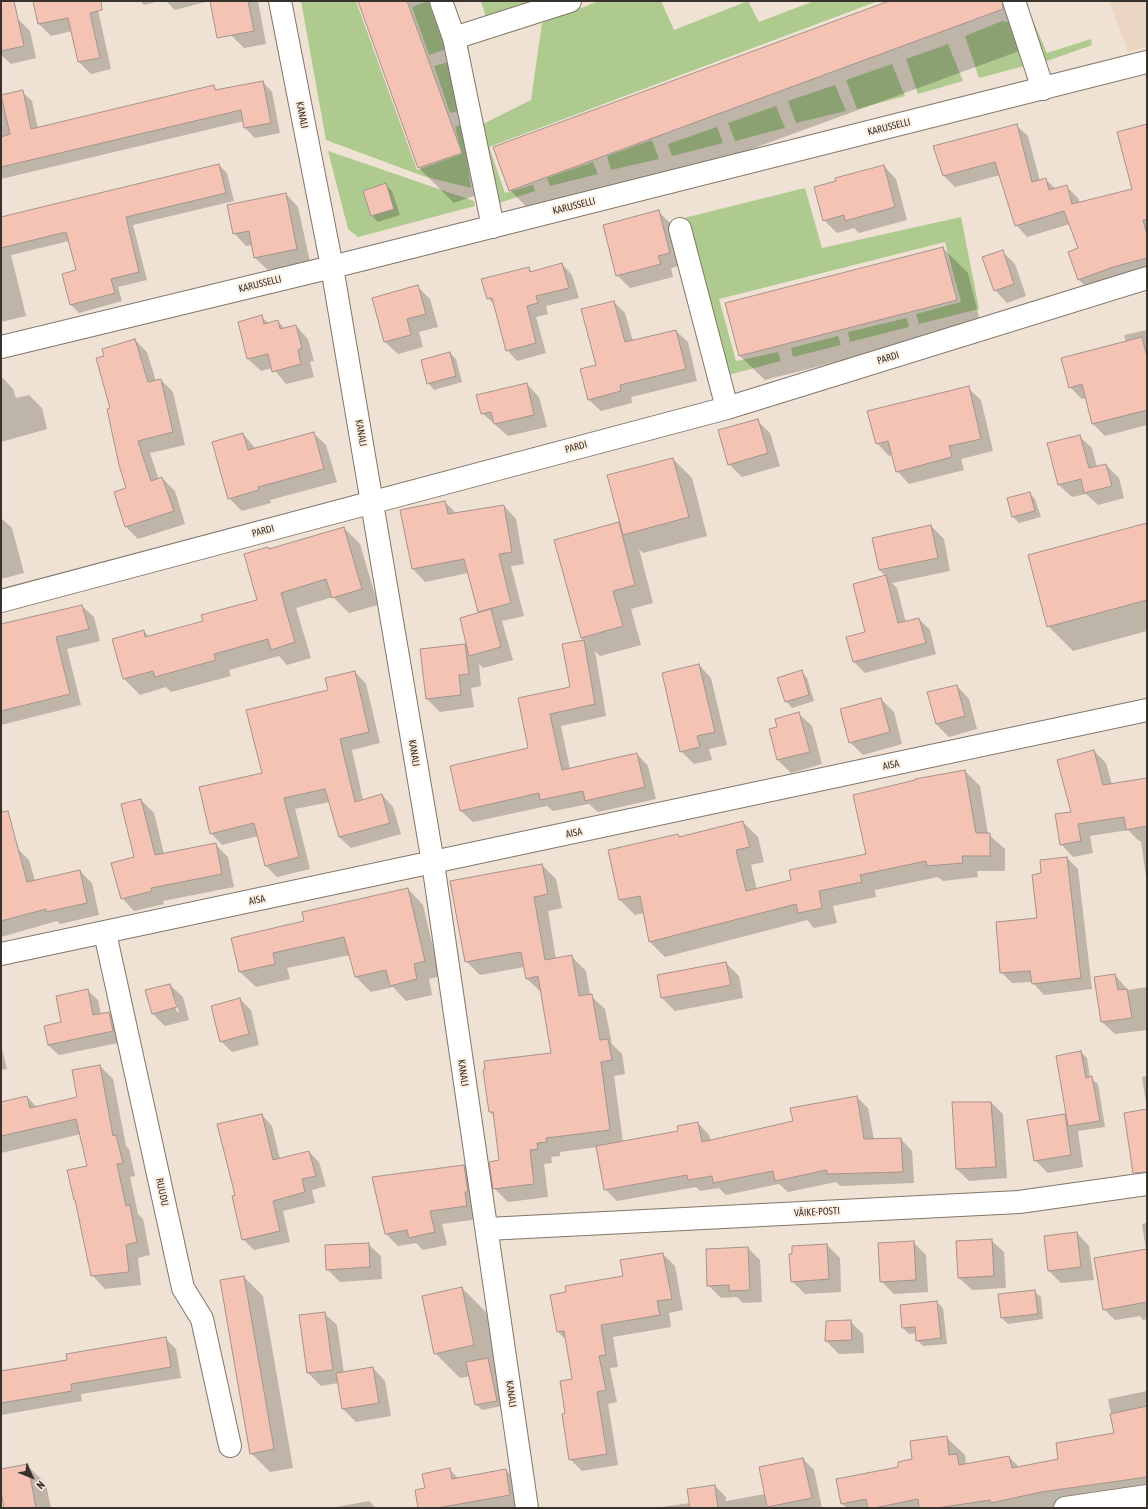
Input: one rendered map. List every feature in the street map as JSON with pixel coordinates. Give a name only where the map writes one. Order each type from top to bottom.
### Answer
[{"type":"street","name":"KANALI","points":[[280,1],[332,267],[432,863],[527,1508]]},
{"type":"street","points":[[441,1],[454,38],[493,226]]},
{"type":"street","points":[[454,38],[570,1]]},
{"type":"street","points":[[1014,1],[1043,88]]},
{"type":"street","name":"KARUSSELLI","points":[[1,347],[332,267],[1147,62]]},
{"type":"street","points":[[680,229],[726,408]]},
{"type":"street","name":"PARDI","points":[[1,602],[372,501],[726,408],[1147,278]]},
{"type":"street","name":"AISA","points":[[1,954],[1147,710]]},
{"type":"street","name":"RUUDU","points":[[105,933],[183,1288],[202,1319],[230,1446]]},
{"type":"street","name":"VÄIKE-POSTI","points":[[487,1229],[1019,1202],[1147,1184]]},
{"type":"street","points":[[1065,1508],[1147,1496]]},
{"type":"shaded area","points":[[1109,1],[1147,1],[1147,47],[1128,52]]},
{"type":"green space","points":[[301,1],[356,1],[417,170],[462,154],[455,127],[462,124],[471,188],[423,176],[326,140]]},
{"type":"green space","points":[[433,1],[449,48],[429,55],[412,7]]},
{"type":"green space","points":[[481,1],[543,1],[486,17]]},
{"type":"green space","points":[[599,1],[661,1],[674,30],[748,1],[759,22],[814,1],[878,1],[489,147],[505,193],[533,185],[535,191],[496,204],[479,126],[531,100],[542,23]]},
{"type":"green space","points":[[1031,16],[1047,53],[1091,39],[1092,45],[1041,63],[1025,18]]},
{"type":"green space","points":[[1002,21],[1016,24],[1028,65],[979,78],[965,36]]},
{"type":"green space","points":[[948,44],[963,81],[918,94],[906,59]]},
{"type":"green space","points":[[452,61],[459,111],[450,113],[434,66]]},
{"type":"green space","points":[[892,64],[905,96],[857,109],[846,80]]},
{"type":"green space","points":[[835,85],[846,111],[796,123],[788,101]]},
{"type":"green space","points":[[776,106],[785,128],[735,141],[728,123]]},
{"type":"green space","points":[[717,127],[723,143],[672,156],[668,144]]},
{"type":"green space","points":[[652,140],[659,159],[611,170],[607,156]]},
{"type":"green space","points":[[328,151],[474,201],[475,206],[358,237],[348,229]]},
{"type":"green space","points":[[593,162],[598,174],[550,186],[547,178]]},
{"type":"green space","points":[[805,188],[822,248],[961,217],[979,309],[919,324],[916,314],[961,302],[945,242],[719,299],[736,361],[778,352],[781,361],[728,375],[684,218]]},
{"type":"green space","points":[[907,318],[909,327],[850,342],[848,332]]},
{"type":"green space","points":[[838,336],[841,345],[793,357],[791,348]]},
{"type":"building","points":[[1,1],[14,1],[24,46],[1,51]]},
{"type":"building","points":[[33,1],[101,1],[102,10],[90,13],[100,58],[78,62],[68,18],[38,24]]},
{"type":"building","points":[[210,1],[248,1],[254,31],[217,38]]},
{"type":"building","points":[[358,1],[407,1],[462,153],[418,168]]},
{"type":"building","points":[[889,1],[1002,1],[1003,9],[509,191],[493,147]]},
{"type":"building","points":[[263,81],[271,123],[244,128],[241,110],[1,167],[1,137],[10,134],[1,95],[23,90],[31,129],[214,85],[215,90]]},
{"type":"building","points":[[1017,124],[1032,182],[1046,178],[1049,190],[1067,185],[1072,204],[1132,189],[1117,132],[1147,124],[1147,220],[1143,220],[1147,235],[1147,258],[1113,267],[1078,280],[1068,252],[1078,248],[1064,211],[1015,226],[995,162],[943,176],[933,146]]},
{"type":"building","points":[[219,164],[226,193],[126,217],[139,272],[111,279],[115,293],[70,305],[62,274],[76,270],[66,232],[1,248],[1,217]]},
{"type":"building","points":[[884,165],[895,207],[845,221],[844,215],[823,221],[814,187],[836,181],[835,178]]},
{"type":"building","points":[[386,183],[394,209],[371,216],[363,191]]},
{"type":"building","points":[[286,193],[297,249],[254,258],[249,231],[233,234],[227,205]]},
{"type":"building","points":[[659,210],[670,253],[658,256],[661,264],[616,276],[603,225]]},
{"type":"building","points":[[943,247],[957,300],[739,356],[725,303]]},
{"type":"building","points":[[1003,250],[1014,284],[994,291],[982,257]]},
{"type":"building","points":[[562,263],[569,288],[536,296],[538,303],[527,306],[536,343],[506,351],[492,298],[487,299],[481,279],[529,267],[530,272]]},
{"type":"building","points":[[418,285],[426,314],[407,319],[411,335],[384,342],[372,298]]},
{"type":"building","points":[[614,301],[625,342],[676,330],[686,369],[620,385],[621,391],[588,400],[580,369],[596,365],[581,309]]},
{"type":"building","points":[[262,315],[264,324],[278,320],[280,329],[296,325],[302,348],[298,350],[301,364],[272,372],[268,354],[247,359],[238,322]]},
{"type":"building","points":[[1142,337],[1147,357],[1147,410],[1092,424],[1082,384],[1069,388],[1061,358]]},
{"type":"building","points":[[135,339],[148,382],[161,379],[173,432],[138,441],[151,481],[162,477],[174,511],[125,527],[114,492],[126,488],[119,465],[107,409],[110,408],[96,358],[104,356],[102,349]]},
{"type":"building","points":[[450,352],[456,376],[427,384],[421,360]]},
{"type":"building","points":[[527,383],[534,415],[494,424],[491,412],[481,414],[476,395]]},
{"type":"building","points":[[969,386],[981,439],[949,446],[952,457],[896,472],[888,441],[876,444],[867,411]]},
{"type":"building","points":[[758,419],[768,453],[728,465],[718,430]]},
{"type":"building","points":[[314,432],[324,469],[258,487],[259,490],[228,499],[212,442],[243,433],[248,450]]},
{"type":"building","points":[[1080,435],[1089,468],[1106,464],[1112,486],[1084,493],[1081,479],[1058,485],[1047,443]]},
{"type":"building","points":[[673,458],[689,517],[623,535],[607,475]]},
{"type":"building","points":[[1030,492],[1035,511],[1012,517],[1007,498]]},
{"type":"building","points":[[445,501],[448,514],[504,505],[512,552],[499,554],[511,603],[478,612],[464,559],[412,569],[400,510]]},
{"type":"building","points":[[619,522],[635,585],[613,591],[623,626],[581,638],[554,540]]},
{"type":"building","points":[[1147,523],[1147,600],[1047,627],[1028,555]]},
{"type":"building","points":[[931,525],[938,558],[879,570],[872,538]]},
{"type":"building","points":[[344,527],[362,589],[332,598],[326,579],[281,593],[295,642],[271,650],[268,639],[214,654],[216,660],[155,677],[153,671],[123,679],[112,639],[144,630],[145,637],[203,621],[201,615],[257,600],[244,554],[268,547],[269,549]]},
{"type":"building","points":[[886,575],[898,623],[919,618],[926,643],[853,662],[846,637],[865,632],[853,584]]},
{"type":"building","points":[[82,605],[89,629],[56,637],[70,694],[1,711],[1,624]]},
{"type":"building","points":[[491,609],[501,647],[469,656],[460,618]]},
{"type":"building","points":[[584,640],[595,704],[550,714],[562,770],[637,753],[645,787],[585,801],[583,791],[540,800],[539,793],[460,811],[450,766],[528,748],[518,698],[570,687],[562,644]]},
{"type":"building","points":[[465,644],[469,674],[459,675],[461,695],[426,699],[420,649]]},
{"type":"building","points":[[699,664],[715,732],[697,736],[700,747],[680,752],[662,673]]},
{"type":"building","points":[[802,670],[809,695],[785,702],[777,678]]},
{"type":"building","points":[[355,671],[369,732],[340,739],[355,802],[382,794],[390,823],[339,837],[325,789],[284,798],[299,857],[265,866],[254,823],[210,834],[199,787],[262,773],[246,710],[328,690],[325,678]]},
{"type":"building","points":[[957,685],[965,716],[936,724],[927,692]]},
{"type":"building","points":[[881,698],[890,732],[849,743],[840,709]]},
{"type":"building","points":[[799,712],[810,752],[777,760],[769,729],[777,727],[775,719]]},
{"type":"building","points":[[1094,750],[1103,785],[1147,778],[1147,826],[1126,830],[1124,817],[1078,824],[1081,841],[1060,845],[1055,814],[1071,812],[1057,760]]},
{"type":"building","points":[[965,770],[976,833],[990,833],[990,856],[962,856],[963,863],[927,866],[926,861],[860,875],[862,882],[819,891],[822,908],[798,913],[796,904],[649,942],[640,896],[619,900],[608,850],[678,834],[679,837],[743,821],[750,847],[736,850],[746,891],[791,880],[789,870],[866,854],[853,795],[915,779]]},
{"type":"building","points":[[141,799],[155,855],[216,843],[222,874],[151,888],[152,891],[121,899],[111,863],[134,857],[121,804]]},
{"type":"building","points":[[8,811],[27,882],[80,870],[87,903],[46,912],[46,909],[1,921],[1,812]]},
{"type":"building","points":[[1067,857],[1081,978],[1032,984],[1030,971],[1000,973],[996,922],[1037,918],[1032,875],[1041,873],[1040,860]]},
{"type":"building","points":[[542,864],[548,894],[534,897],[545,960],[572,955],[579,996],[592,994],[600,1040],[608,1039],[612,1060],[601,1062],[610,1130],[546,1138],[547,1142],[537,1143],[538,1149],[530,1150],[534,1184],[493,1189],[489,1162],[499,1160],[493,1112],[489,1112],[483,1070],[485,1069],[484,1061],[551,1053],[538,976],[526,979],[521,952],[465,962],[450,881]]},
{"type":"building","points":[[408,888],[425,961],[414,964],[417,979],[390,986],[386,970],[355,977],[344,937],[273,953],[275,964],[239,972],[231,938],[304,921],[302,912]]},
{"type":"building","points":[[726,962],[731,985],[661,998],[657,975]]},
{"type":"building","points":[[1115,974],[1118,990],[1127,989],[1132,1018],[1101,1022],[1094,977]]},
{"type":"building","points":[[170,984],[177,1007],[152,1014],[145,990]]},
{"type":"building","points":[[88,989],[93,1015],[109,1012],[113,1031],[48,1045],[44,1026],[61,1022],[56,996]]},
{"type":"building","points":[[240,998],[249,1034],[220,1042],[211,1006]]},
{"type":"building","points":[[1081,1051],[1086,1078],[1092,1076],[1100,1121],[1068,1126],[1056,1056]]},
{"type":"building","points":[[100,1065],[113,1136],[116,1135],[123,1163],[117,1164],[126,1206],[130,1205],[137,1242],[126,1245],[129,1272],[91,1276],[67,1170],[87,1166],[76,1119],[1,1136],[1,1102],[27,1096],[30,1108],[77,1097],[72,1070]]},
{"type":"building","points":[[857,1096],[864,1139],[901,1138],[903,1172],[827,1174],[827,1170],[775,1181],[773,1171],[713,1183],[712,1176],[688,1180],[687,1175],[604,1190],[596,1146],[678,1131],[677,1126],[698,1122],[702,1142],[793,1121],[790,1108]]},
{"type":"building","points":[[952,1102],[991,1102],[996,1167],[956,1169]]},
{"type":"building","points":[[1147,1109],[1147,1172],[1133,1173],[1124,1113]]},
{"type":"building","points":[[262,1114],[273,1160],[309,1151],[316,1176],[302,1179],[305,1192],[273,1201],[280,1231],[242,1240],[232,1196],[235,1195],[217,1124]]},
{"type":"building","points":[[1065,1114],[1071,1155],[1034,1161],[1027,1120]]},
{"type":"building","points":[[464,1165],[468,1192],[465,1192],[467,1206],[430,1211],[435,1232],[409,1238],[407,1230],[385,1234],[372,1177]]},
{"type":"building","points":[[1077,1232],[1081,1267],[1048,1271],[1044,1236]]},
{"type":"building","points":[[992,1239],[994,1276],[958,1278],[956,1241]]},
{"type":"building","points":[[914,1241],[916,1280],[880,1282],[878,1243]]},
{"type":"building","points":[[369,1243],[370,1267],[326,1270],[325,1245]]},
{"type":"building","points":[[827,1244],[829,1279],[791,1282],[789,1254],[792,1254],[792,1246]]},
{"type":"building","points":[[748,1247],[750,1290],[729,1291],[729,1285],[707,1286],[706,1249]]},
{"type":"building","points":[[1147,1249],[1147,1302],[1103,1310],[1094,1258]]},
{"type":"building","points":[[663,1253],[672,1299],[657,1301],[660,1315],[601,1325],[606,1355],[599,1356],[606,1390],[597,1392],[607,1454],[569,1460],[562,1414],[565,1413],[560,1381],[572,1379],[564,1331],[557,1332],[550,1295],[566,1292],[565,1286],[623,1276],[620,1260]]},
{"type":"building","points":[[244,1276],[274,1449],[250,1454],[220,1280]]},
{"type":"building","points":[[462,1287],[474,1345],[434,1354],[422,1296]]},
{"type":"building","points":[[1035,1290],[1038,1314],[1001,1318],[998,1294]]},
{"type":"building","points":[[937,1301],[941,1338],[916,1341],[915,1327],[902,1328],[900,1305]]},
{"type":"building","points":[[325,1312],[333,1370],[307,1373],[299,1315]]},
{"type":"building","points":[[851,1320],[852,1340],[825,1341],[826,1321]]},
{"type":"building","points":[[166,1337],[171,1367],[71,1384],[72,1391],[1,1403],[1,1371],[67,1360],[66,1354]]},
{"type":"building","points":[[488,1358],[497,1401],[475,1405],[466,1362]]},
{"type":"building","points":[[373,1367],[379,1403],[342,1409],[336,1373]]},
{"type":"building","points":[[1147,1406],[1147,1477],[1041,1492],[991,1503],[990,1500],[937,1508],[919,1508],[918,1499],[874,1508],[868,1508],[866,1499],[841,1504],[836,1479],[898,1467],[898,1462],[912,1459],[910,1441],[947,1436],[949,1455],[957,1454],[959,1465],[1009,1456],[1012,1468],[1058,1459],[1056,1443],[1114,1433],[1110,1414]]},
{"type":"building","points":[[803,1458],[812,1498],[767,1507],[759,1467]]},
{"type":"building","points":[[28,1464],[36,1508],[4,1508],[1,1491],[1,1469]]},
{"type":"building","points":[[450,1468],[452,1479],[506,1469],[510,1495],[437,1508],[418,1508],[415,1490],[425,1488],[422,1474]]},
{"type":"building","points":[[715,1485],[718,1508],[690,1508],[687,1489]]}]
